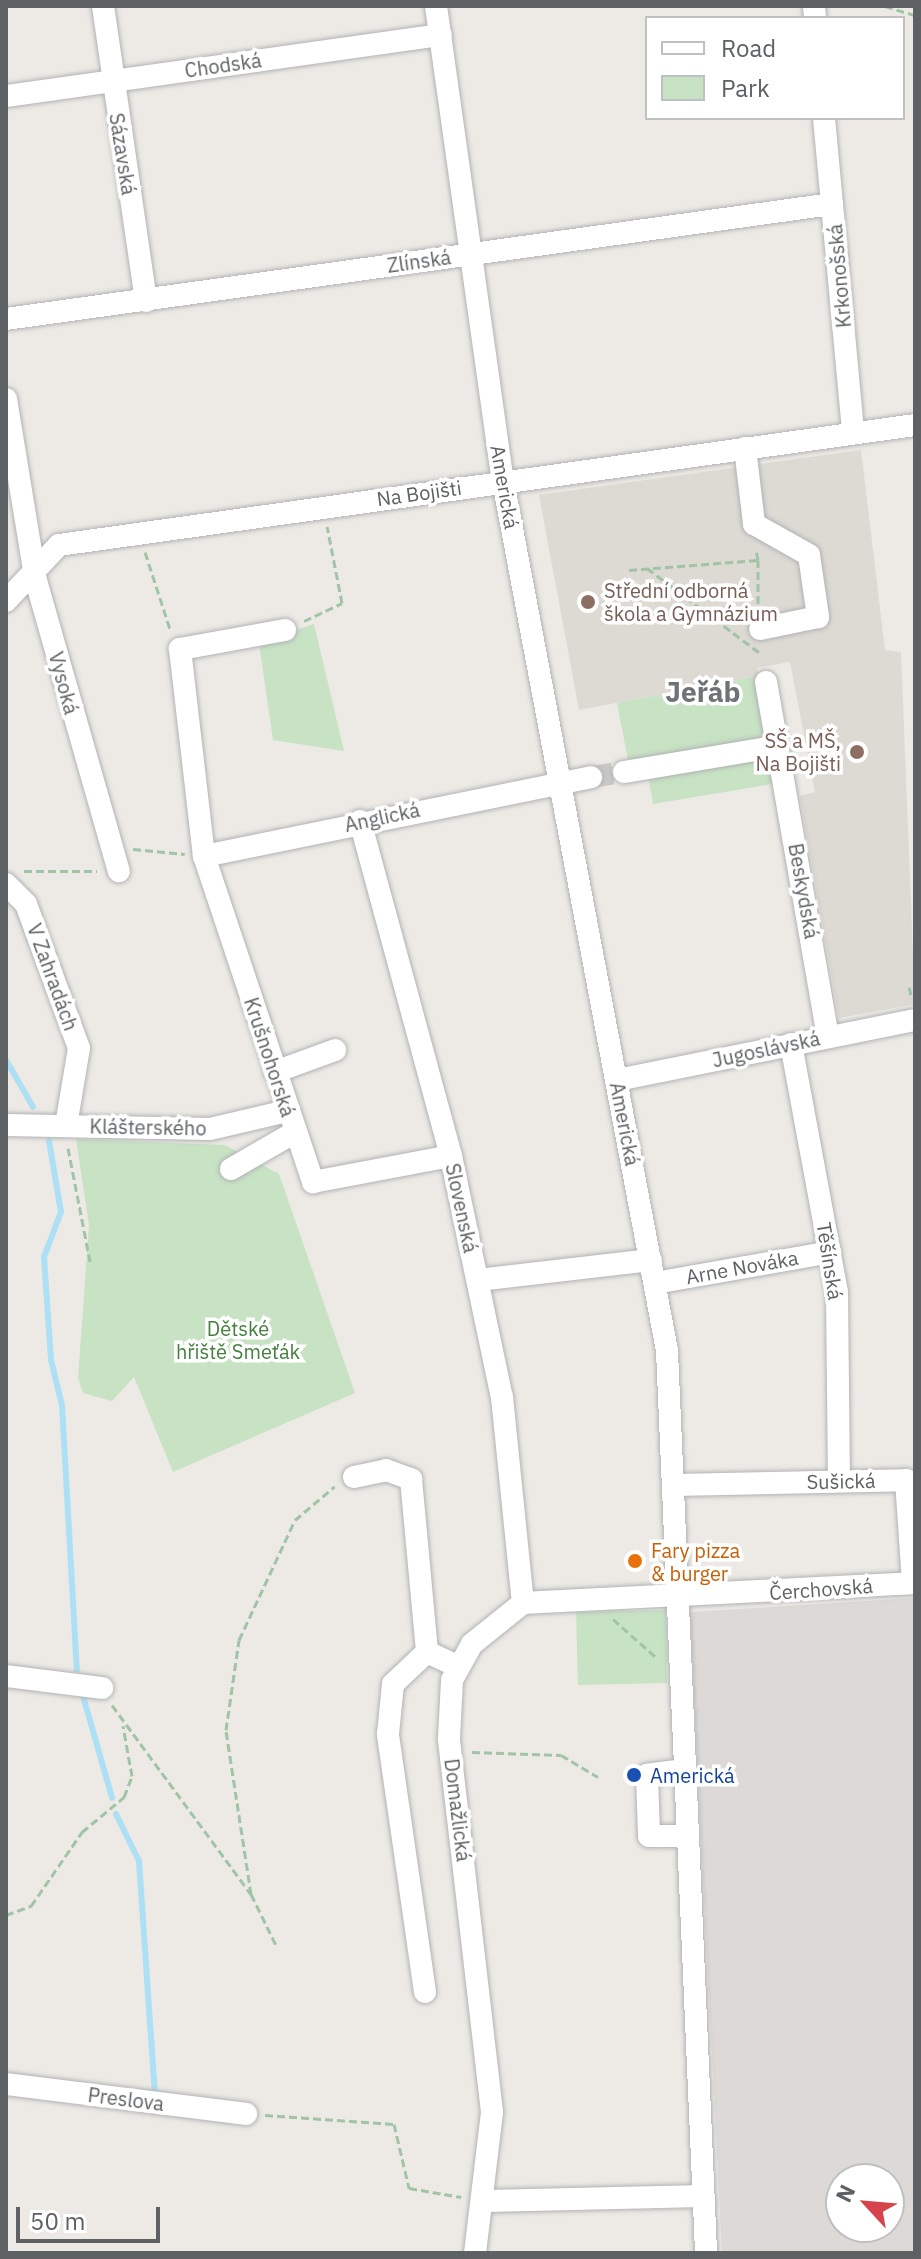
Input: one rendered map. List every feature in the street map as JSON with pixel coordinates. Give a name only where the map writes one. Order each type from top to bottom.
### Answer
[{"type":"street","name":"Sázavská","points":[[103,6],[146,301]]},
{"type":"street","name":"Americká","points":[[436,6],[503,481],[667,1351],[706,2253]]},
{"type":"street","name":"Chodská","points":[[6,96],[441,35]]},
{"type":"street","name":"Krkonošská","points":[[824,120],[853,433]]},
{"type":"street","name":"Zlínská","points":[[6,319],[832,204]]},
{"type":"street","name":"Vysoká","points":[[6,399],[35,577],[119,871]]},
{"type":"street","name":"Na Bojišti","points":[[6,601],[35,577],[59,545],[915,425]]},
{"type":"street","points":[[745,448],[754,524],[809,555],[818,617],[760,629]]},
{"type":"street","points":[[180,649],[285,630]]},
{"type":"street","name":"Krušnohorská","points":[[180,649],[204,856],[313,1182],[451,1156]]},
{"type":"street","name":"Beskydská","points":[[766,682],[828,1036]]},
{"type":"street","points":[[624,772],[779,746]]},
{"type":"street","name":"Anglická","points":[[204,856],[360,821],[591,777]]},
{"type":"street","name":"Slovenská","points":[[360,821],[451,1156],[478,1280],[502,1397],[523,1603]]},
{"type":"street","name":"V Zahradách","points":[[6,884],[26,904],[79,1048],[66,1126]]},
{"type":"street","name":"Jugoslávská","points":[[617,1080],[828,1036],[914,1012]]},
{"type":"street","name":"Těšínská","points":[[791,1044],[837,1292],[839,1481]]},
{"type":"street","points":[[275,1072],[335,1050]]},
{"type":"street","name":"Klášterského","points":[[6,1125],[210,1129],[287,1111]]},
{"type":"street","points":[[231,1169],[295,1132]]},
{"type":"street","name":"Arne Nováka","points":[[655,1283],[830,1252]]},
{"type":"street","points":[[478,1280],[651,1260]]},
{"type":"street","points":[[354,1477],[386,1470],[411,1479],[427,1652]]},
{"type":"street","name":"Sušická","points":[[673,1485],[906,1480],[914,1583]]},
{"type":"street","name":"Čerchovská","points":[[678,1598],[914,1583]]},
{"type":"street","points":[[427,1652],[459,1667],[494,1619],[523,1603],[678,1598]]},
{"type":"street","points":[[425,1992],[388,1734],[393,1684],[427,1652]]},
{"type":"street","name":"Domažlická","points":[[459,1667],[451,1754],[486,2025],[492,2112],[486,2201],[475,2253]]},
{"type":"street","points":[[6,1676],[102,1688]]},
{"type":"street","points":[[685,1770],[647,1775],[649,1836],[688,1836]]},
{"type":"street","name":"Preslova","points":[[6,2084],[246,2114]]},
{"type":"street","points":[[486,2201],[703,2196]]},
{"type":"path","points":[[885,6],[915,15]]},
{"type":"path","points":[[285,630],[342,603],[323,507]]},
{"type":"path","points":[[754,524],[758,560],[756,574]]},
{"type":"path","points":[[141,533],[152,591],[180,649]]},
{"type":"path","points":[[629,570],[758,560]]},
{"type":"path","points":[[647,568],[761,654]]},
{"type":"path","points":[[142,850],[204,856]]},
{"type":"path","points":[[25,870],[119,871]]},
{"type":"path","points":[[909,987],[914,1012]]},
{"type":"path","points":[[66,1126],[91,1266]]},
{"type":"path","points":[[251,1894],[226,1730],[239,1640],[295,1520],[326,1490],[354,1477]]},
{"type":"path","points":[[594,1601],[682,1681]]},
{"type":"path","points":[[102,1688],[122,1722],[251,1894],[277,1947]]},
{"type":"path","points":[[6,1915],[31,1906],[82,1832],[124,1797],[132,1776],[122,1722]]},
{"type":"path","points":[[451,1754],[561,1755],[598,1777]]},
{"type":"path","points":[[246,2114],[394,2124],[409,2188],[486,2201]]},
{"type":"shaded area","name":"SŠ a MŠ, Na Bojišti","points":[[861,450],[885,650],[901,652],[915,1004],[839,1018],[800,796],[815,792],[790,662],[757,668],[759,676],[579,710],[539,495]]},
{"type":"shaded area","points":[[915,1598],[915,2253],[722,2253],[690,1612]]},
{"type":"green space","points":[[314,624],[344,751],[273,740],[259,643]]},
{"type":"green space","points":[[759,676],[767,743],[629,765],[617,703]]},
{"type":"green space","points":[[769,755],[773,784],[653,804],[648,775]]},
{"type":"green space","name":"Dětské hřiště Smeťák","points":[[76,1139],[225,1145],[279,1174],[355,1393],[173,1472],[134,1377],[112,1401],[83,1393],[78,1378],[89,1225]]},
{"type":"green space","points":[[666,1610],[667,1683],[578,1685],[576,1612]]},
{"type":"waterway","points":[[6,1060],[33,1107]]},
{"type":"waterway","points":[[49,1141],[61,1212],[44,1257],[51,1360],[62,1405],[77,1670]]},
{"type":"waterway","points":[[83,1696],[112,1798]]},
{"type":"waterway","points":[[116,1814],[139,1861],[155,2095]]},
{"type":"tunnel","points":[[591,777],[624,772]]},
{"type":"place","name":"Střední odborná škola a Gymnázium","points":[[588,602]]},
{"type":"place","name":"SŠ a MŠ, Na Bojišti","points":[[857,752]]},
{"type":"place","name":"Fary pizza & burger","points":[[635,1561]]},
{"type":"place","name":"Americká","points":[[634,1775]]},
{"type":"district","name":"Jeřáb","points":[[703,692]]}]
